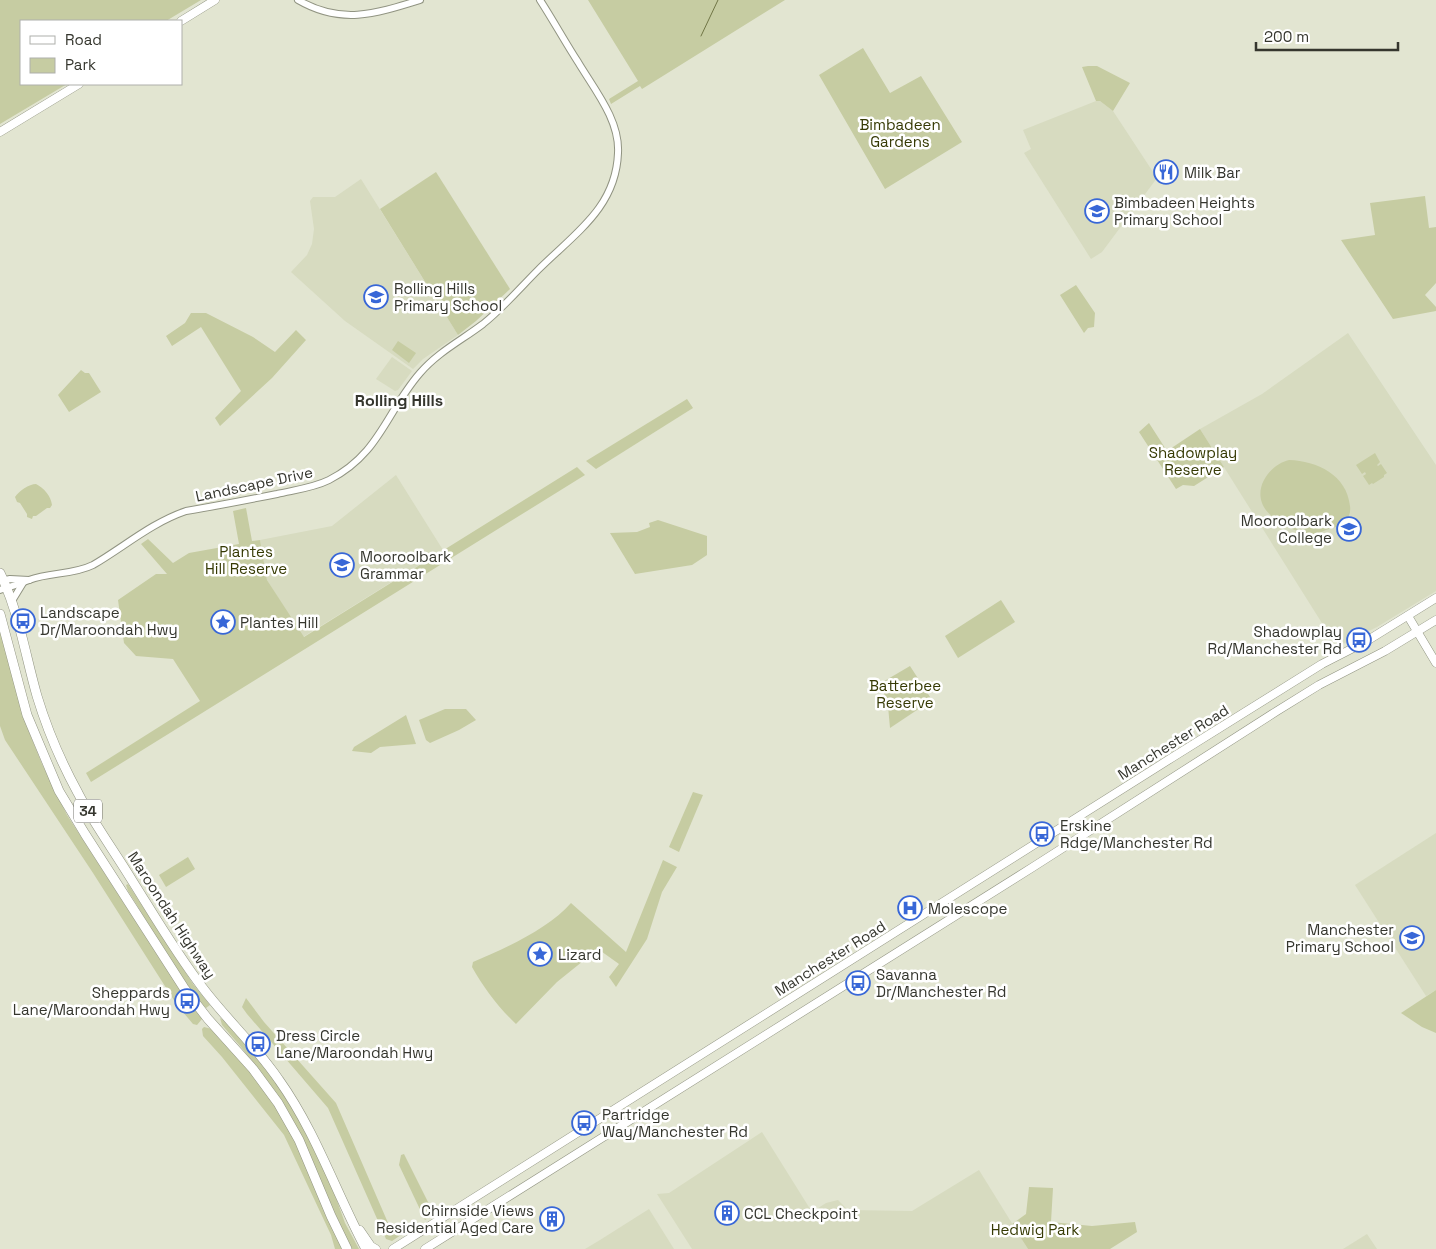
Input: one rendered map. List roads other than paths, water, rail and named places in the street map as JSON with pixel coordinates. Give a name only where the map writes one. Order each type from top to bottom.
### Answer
[{"type":"highway","name":"Maroondah Highway","points":[[2,582],[12,601],[37,695],[63,763],[86,808],[197,981],[266,1061],[298,1109],[319,1148],[349,1217],[366,1249]]},
{"type":"highway","name":"Maroondah Highway","points":[[0,614],[27,715],[50,773],[72,815],[184,988],[208,1019],[257,1074],[282,1110],[299,1140],[330,1216],[346,1249]]},
{"type":"highway","points":[[117,885],[130,877]]},
{"type":"main road","points":[[182,20],[215,0]]},
{"type":"main road","points":[[0,132],[77,85]]},
{"type":"main road","name":"Manchester Road","points":[[425,1249],[800,1013],[911,933],[1173,757],[1322,664],[1365,642],[1436,598]]},
{"type":"main road","points":[[1408,616],[1436,663]]},
{"type":"main road","name":"Manchester Road","points":[[393,1249],[649,1086],[791,999],[911,933],[1181,772],[1319,685],[1385,651],[1436,620]]},
{"type":"main road","points":[[1173,757],[1181,772]]},
{"type":"main road","points":[[791,999],[800,1013]]},
{"type":"main road","points":[[478,1196],[488,1210]]},
{"type":"main road","points":[[349,1217],[371,1246],[376,1249]]},
{"type":"street","points":[[298,0],[326,13],[355,15],[420,0]]},
{"type":"street","name":"Landscape Drive","points":[[2,582],[10,579],[29,580],[72,572],[92,565],[143,532],[180,513],[317,485],[340,474],[359,460],[374,444],[399,400],[420,373],[437,356],[486,322],[543,265],[585,227],[597,212],[612,186],[616,170],[617,139],[608,111],[540,0]]},
{"type":"street","name":"Landscape Drive","points":[[2,582],[23,584],[29,580]]},
{"type":"street","points":[[12,601],[23,584]]},
{"type":"waterway","points":[[701,36],[718,0]]},
{"type":"place","name":"Milk Bar","points":[[1166,172]]},
{"type":"place","name":"Bimbadeen Heights Primary School","points":[[1097,211]]},
{"type":"place","name":"Rolling Hills Primary School","points":[[376,297]]},
{"type":"place","name":"Mooroolbark College","points":[[1349,529]]},
{"type":"place","name":"Mooroolbark Grammar","points":[[342,565]]},
{"type":"place","name":"Landscape Dr/Maroondah Hwy","points":[[23,621]]},
{"type":"place","name":"Plantes Hill","points":[[223,622]]},
{"type":"place","name":"Shadowplay Rd/Manchester Rd","points":[[1359,640]]},
{"type":"place","name":"Erskine Rdge/Manchester Rd","points":[[1042,834]]},
{"type":"place","name":"Molescope","points":[[910,908]]},
{"type":"place","name":"Manchester Primary School","points":[[1412,938]]},
{"type":"place","name":"Lizard","points":[[540,954]]},
{"type":"place","name":"Savanna Dr/Manchester Rd","points":[[858,983]]},
{"type":"place","name":"Sheppards Lane/Maroondah Hwy","points":[[187,1001]]},
{"type":"place","name":"Dress Circle Lane/Maroondah Hwy","points":[[258,1044]]},
{"type":"place","name":"Partridge Way/Manchester Rd","points":[[584,1123]]},
{"type":"place","name":"CCL Checkpoint","points":[[727,1213]]},
{"type":"place","name":"Chirnside Views Residential Aged Care","points":[[552,1219]]},
{"type":"district","name":"Rolling Hills","points":[[399,400]]},
{"type":"park label","name":"Bimbadeen Gardens","points":[[900,132]]},
{"type":"park label","name":"Shadowplay Reserve","points":[[1193,460]]},
{"type":"park label","name":"Plantes Hill Reserve","points":[[246,560]]},
{"type":"park label","name":"Batterbee Reserve","points":[[905,694]]},
{"type":"park label","name":"Hedwig Park","points":[[1035,1229]]}]
